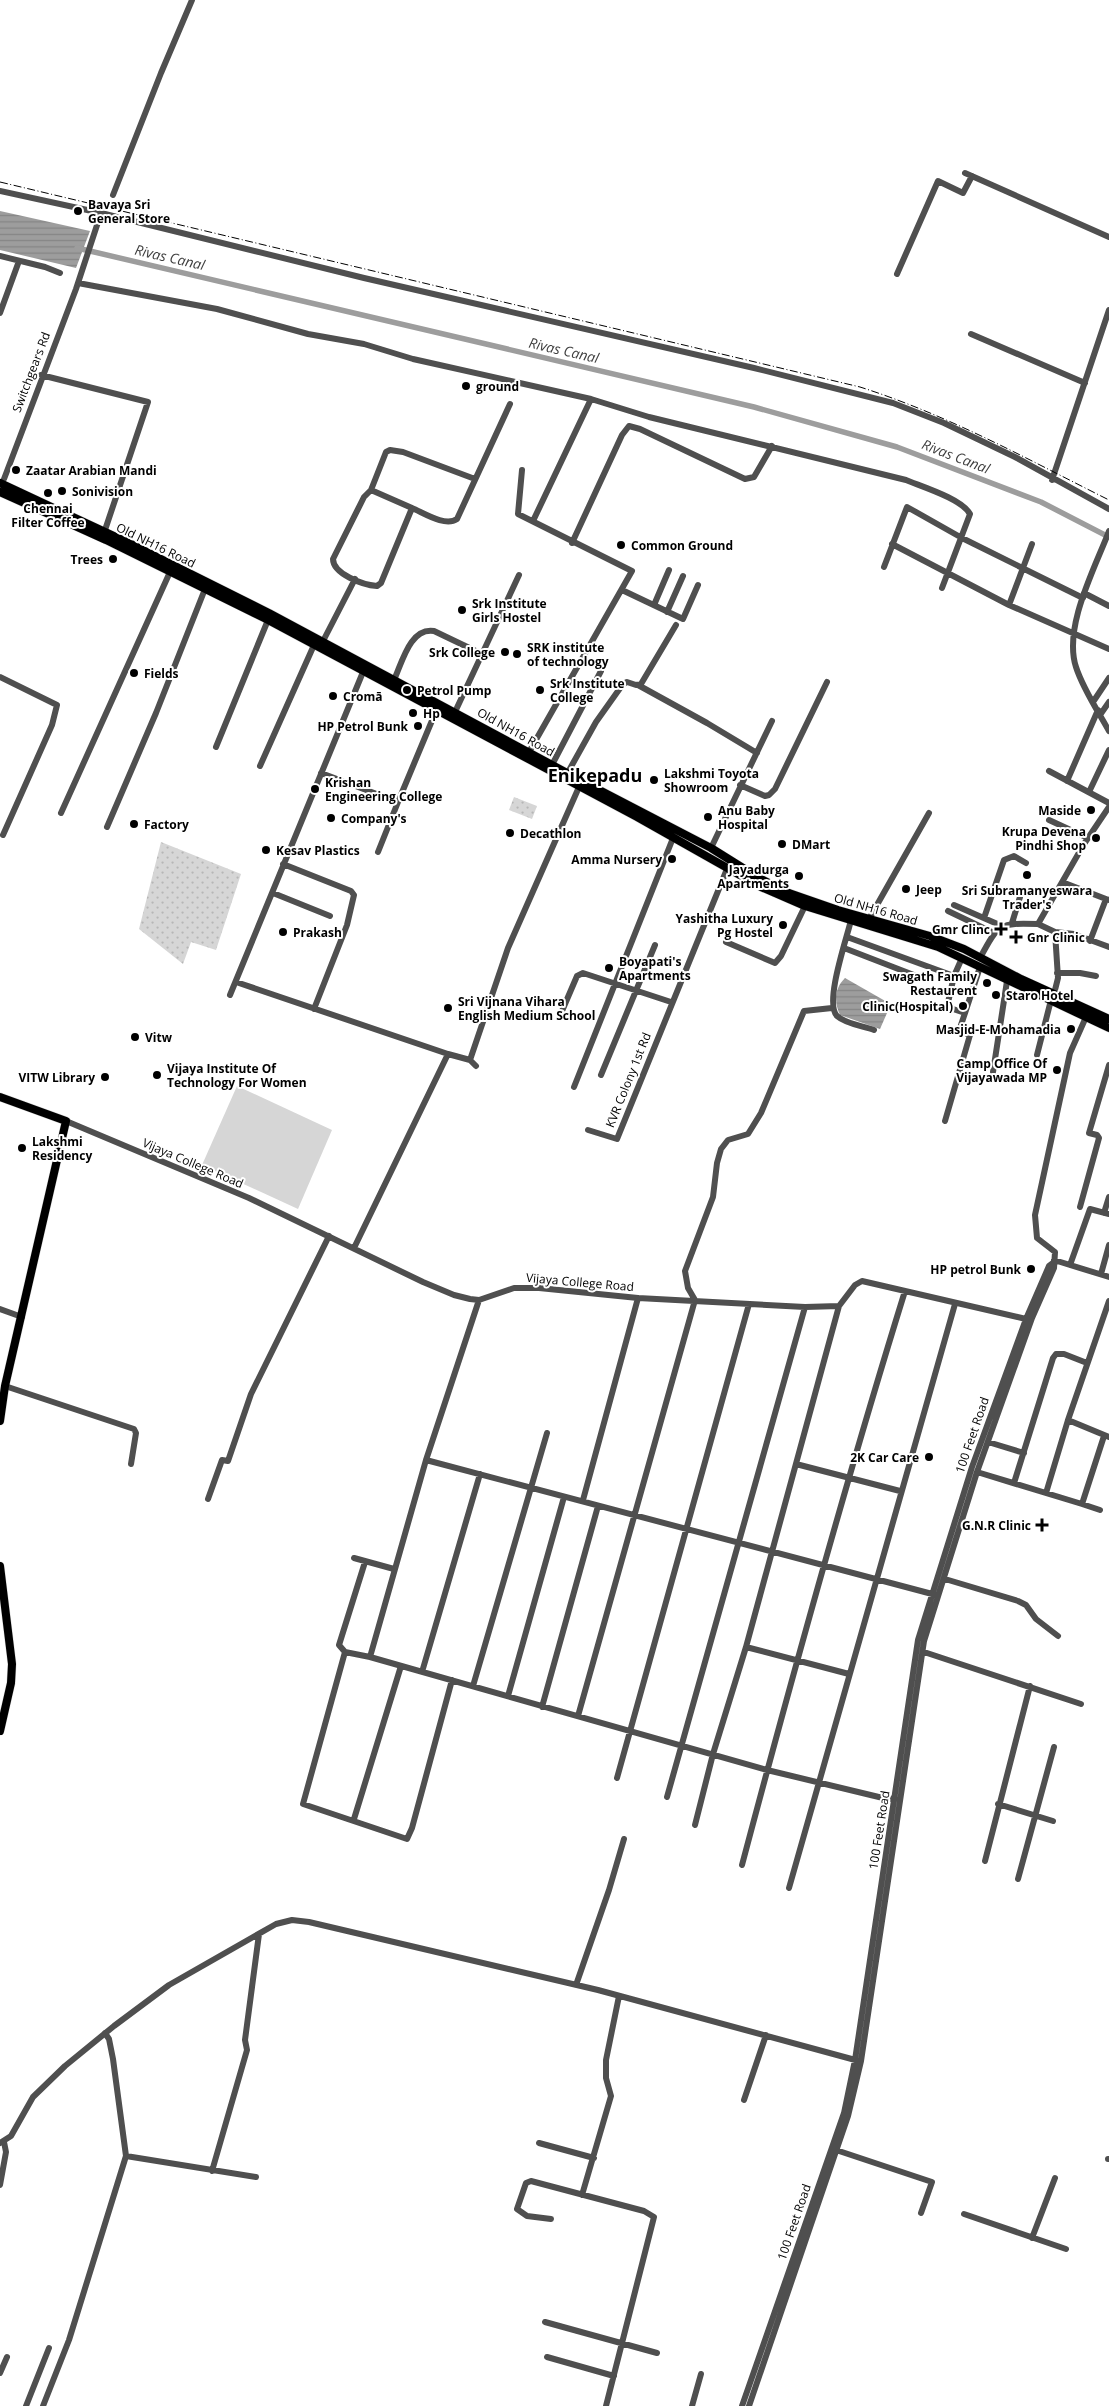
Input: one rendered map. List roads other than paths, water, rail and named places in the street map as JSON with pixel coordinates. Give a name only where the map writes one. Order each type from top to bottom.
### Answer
[{"type":"main road","name":"Old NH16 Road","points":[[1,487],[104,533],[319,645],[363,672],[673,838],[761,888],[805,906],[906,936],[962,958],[1006,981],[1090,1009],[1109,1019]]},
{"type":"main road","name":"Old NH16 Road","points":[[1,487],[170,572],[394,680],[568,774],[711,848],[759,878],[789,892],[870,919],[930,936],[980,958],[1109,1028]]},
{"type":"main road","points":[[1086,1017],[1090,1009]]},
{"type":"main road","points":[[0,1096],[66,1121],[5,1386],[0,1421]]},
{"type":"main road","points":[[0,1566],[12,1664],[11,1684],[0,1731]]},
{"type":"street","points":[[114,195],[161,73],[192,0]]},
{"type":"street","points":[[897,274],[938,181],[963,193],[968,174],[1109,237]]},
{"type":"street","points":[[0,191],[101,212],[364,278],[754,368],[892,403],[1015,457],[1052,480],[1109,509]]},
{"type":"street","name":"Switchgears Rd","points":[[1,487],[41,375],[78,283],[79,274],[101,212]]},
{"type":"street","points":[[0,256],[60,273]]},
{"type":"street","points":[[0,313],[19,261]]},
{"type":"street","points":[[78,283],[217,309],[308,334],[364,344],[413,359],[591,400],[649,417],[906,480],[942,494],[967,508],[970,514],[942,588]]},
{"type":"street","points":[[1052,480],[1109,310]]},
{"type":"street","points":[[971,334],[1085,383]]},
{"type":"street","points":[[41,375],[148,402],[104,533]]},
{"type":"street","points":[[533,521],[591,400]]},
{"type":"street","points":[[371,490],[446,522],[452,522],[457,519],[510,404]]},
{"type":"street","points":[[572,543],[622,435],[629,426],[640,429],[745,479],[754,477],[772,446]]},
{"type":"street","points":[[412,508],[381,584],[372,586],[337,570],[333,564],[333,559],[364,497],[371,490],[386,452],[390,450],[403,452],[475,479]]},
{"type":"street","points":[[522,470],[518,514],[572,543],[632,571],[529,752]]},
{"type":"street","points":[[884,567],[907,508],[1023,568],[1109,606]]},
{"type":"street","points":[[1109,531],[1083,596],[1073,652],[1076,666],[1109,731]]},
{"type":"street","points":[[892,544],[1009,605],[1109,649]]},
{"type":"street","points":[[1009,605],[1032,544]]},
{"type":"street","points":[[654,605],[669,570]]},
{"type":"street","points":[[61,813],[170,572]]},
{"type":"street","points":[[454,712],[519,575]]},
{"type":"street","points":[[667,612],[683,576]]},
{"type":"street","points":[[260,766],[319,645],[355,579]]},
{"type":"street","points":[[622,590],[683,619],[698,585]]},
{"type":"street","points":[[107,827],[205,589]]},
{"type":"street","points":[[216,747],[268,620]]},
{"type":"street","points":[[638,685],[676,625]]},
{"type":"street","points":[[394,680],[412,640],[426,630],[434,631],[482,654]]},
{"type":"street","points":[[552,765],[601,671]]},
{"type":"street","points":[[230,995],[363,672]]},
{"type":"street","points":[[0,677],[57,705],[52,725],[3,836]]},
{"type":"street","points":[[1094,702],[1109,678]]},
{"type":"street","points":[[568,774],[596,722],[623,684],[629,682],[638,685],[707,723],[756,754]]},
{"type":"street","points":[[740,786],[765,796],[775,789],[827,682]]},
{"type":"street","points":[[1067,781],[1099,712],[1109,702]]},
{"type":"street","points":[[378,852],[436,711]]},
{"type":"street","points":[[711,848],[772,721]]},
{"type":"street","points":[[1089,792],[1109,750]]},
{"type":"street","points":[[1049,771],[1109,803]]},
{"type":"street","points":[[321,773],[398,802]]},
{"type":"street","points":[[470,1060],[511,941],[579,787]]},
{"type":"street","points":[[1038,924],[1088,838],[1109,807]]},
{"type":"street","points":[[870,919],[929,813]]},
{"type":"street","points":[[1049,820],[1088,838]]},
{"type":"street","points":[[574,1087],[673,838]]},
{"type":"street","points":[[984,918],[1004,860],[1014,856],[1026,863]]},
{"type":"street","points":[[283,864],[351,891],[354,896],[347,925],[314,1009]]},
{"type":"street","points":[[562,1011],[580,973],[586,973],[671,1002],[727,869]]},
{"type":"street","points":[[1062,882],[1108,899],[1090,941]]},
{"type":"street","points":[[273,893],[330,916]]},
{"type":"street","points":[[1012,923],[1020,897]]},
{"type":"street","points":[[954,905],[1002,926]]},
{"type":"street","points":[[726,942],[775,963],[781,956],[805,906]]},
{"type":"street","points":[[948,911],[994,933]]},
{"type":"street","points":[[851,920],[834,986],[832,1008],[842,1019],[874,1030]]},
{"type":"street","points":[[980,958],[994,933],[1002,926],[1012,923],[1038,924],[1055,932],[1074,934],[1109,947]]},
{"type":"street","points":[[1037,1054],[1057,973],[1055,932]]},
{"type":"street","points":[[847,937],[954,976]]},
{"type":"street","points":[[601,1075],[655,945]]},
{"type":"street","points":[[844,948],[919,977]]},
{"type":"street","points":[[962,958],[954,976],[946,1007],[965,1014]]},
{"type":"street","points":[[945,1121],[970,1035],[959,1031],[980,967]]},
{"type":"street","points":[[1057,973],[1080,973],[1096,976]]},
{"type":"street","points":[[993,1072],[1006,981]]},
{"type":"street","points":[[236,982],[470,1060],[476,1066]]},
{"type":"street","name":"KVR Colony 1st Rd","points":[[588,1130],[616,1139],[671,1002]]},
{"type":"street","points":[[578,1716],[695,1300],[688,1288],[686,1271],[688,1261],[698,1242],[713,1197],[717,1163],[721,1149],[728,1140],[748,1134],[761,1113],[804,1011],[832,1008]]},
{"type":"street","points":[[1086,1017],[1070,1053],[1035,1215],[1037,1238],[1040,1242],[1053,1248],[1055,1252],[1054,1261],[1109,1277]]},
{"type":"street","points":[[354,1248],[448,1054]]},
{"type":"street","points":[[1080,1207],[1099,1138],[1097,1135],[1089,1133],[1109,1065]]},
{"type":"street","name":"Vijaya College Road","points":[[66,1121],[249,1198],[446,1292],[479,1300],[501,1291],[526,1288],[638,1298],[805,1307],[839,1306]]},
{"type":"street","points":[[1070,1265],[1090,1209],[1106,1214],[1109,1196]]},
{"type":"street","points":[[208,1499],[222,1460],[228,1462],[251,1394],[329,1236]]},
{"type":"street","points":[[1101,1274],[1109,1245]]},
{"type":"street","name":"100 Feet Road","points":[[749,2406],[848,2116],[924,1652],[924,1641],[936,1595],[972,1467],[1026,1319],[1049,1266],[1054,1261]]},
{"type":"street","name":"100 Feet Road","points":[[742,2406],[844,2113],[858,2060],[918,1640],[944,1579],[977,1472],[1032,1318],[1054,1268],[1054,1261]]},
{"type":"street","points":[[695,1825],[713,1754],[746,1647],[839,1306],[855,1285],[862,1281],[954,1304],[1026,1319]]},
{"type":"street","points":[[742,1865],[767,1770],[826,1565],[848,1477],[905,1291]]},
{"type":"street","points":[[582,1500],[638,1298]]},
{"type":"street","points":[[370,1657],[426,1460],[479,1300]]},
{"type":"street","points":[[1046,1493],[1068,1420],[1109,1301]]},
{"type":"street","points":[[617,1778],[749,1304]]},
{"type":"street","points":[[789,1888],[954,1304]]},
{"type":"street","points":[[667,1797],[740,1544],[805,1307]]},
{"type":"street","points":[[0,1309],[22,1317]]},
{"type":"street","points":[[1014,1483],[1042,1389],[1056,1354],[1064,1354],[1087,1363]]},
{"type":"street","points":[[5,1386],[134,1429],[136,1433],[131,1464]]},
{"type":"street","points":[[1068,1420],[1106,1436],[1082,1504]]},
{"type":"street","points":[[473,1686],[547,1433]]},
{"type":"street","points":[[988,1442],[1024,1453]]},
{"type":"street","points":[[426,1460],[936,1595]]},
{"type":"street","points":[[796,1464],[900,1491]]},
{"type":"street","points":[[977,1472],[1100,1510]]},
{"type":"street","points":[[422,1672],[480,1474]]},
{"type":"street","points":[[508,1696],[564,1497]]},
{"type":"street","points":[[542,1707],[598,1506]]},
{"type":"street","points":[[354,1558],[394,1569]]},
{"type":"street","points":[[365,1562],[339,1645],[346,1652],[370,1657],[819,1784],[895,1799]]},
{"type":"street","points":[[944,1579],[1026,1605],[1036,1619],[1058,1636]]},
{"type":"street","points":[[746,1647],[849,1674]]},
{"type":"street","points":[[346,1652],[303,1804],[354,1819],[407,1838],[412,1828],[452,1680]]},
{"type":"street","points":[[924,1652],[1081,1704]]},
{"type":"street","points":[[354,1819],[401,1666]]},
{"type":"street","points":[[985,1861],[998,1804],[1030,1686]]},
{"type":"street","points":[[1018,1879],[1054,1746]]},
{"type":"street","points":[[998,1804],[1053,1821]]},
{"type":"street","points":[[576,1985],[609,1890],[624,1839]]},
{"type":"street","points":[[0,2186],[6,2152],[2,2143],[11,2136],[33,2097],[65,2066],[169,1985],[276,1924],[292,1920],[309,1922],[576,1985],[858,2060]]},
{"type":"street","points":[[212,2171],[248,2050],[245,2040],[259,1934]]},
{"type":"street","points":[[582,2194],[611,2096],[606,2078],[606,2060],[619,1996]]},
{"type":"street","points":[[43,2406],[70,2340],[126,2156],[113,2059],[106,2033]]},
{"type":"street","points":[[744,2100],[766,2035]]},
{"type":"street","points":[[540,2143],[594,2158]]},
{"type":"street","points":[[836,2150],[932,2182],[921,2213]]},
{"type":"street","points":[[126,2156],[256,2177]]},
{"type":"street","points":[[1032,2238],[1055,2178]]},
{"type":"street","points":[[551,2219],[527,2216],[517,2209],[526,2183],[531,2181],[582,2194],[651,2214],[654,2217],[606,2406]]},
{"type":"street","points":[[964,2214],[1066,2249]]},
{"type":"street","points":[[545,2322],[657,2352]]},
{"type":"street","points":[[26,2406],[49,2348]]},
{"type":"street","points":[[0,2374],[6,2357]]},
{"type":"street","points":[[547,2357],[614,2376]]},
{"type":"street","points":[[692,2406],[701,2374]]},
{"type":"waterway","name":"Rivas Canal","points":[[77,248],[754,407],[897,447],[1041,502],[1109,537]]},
{"type":"railway","points":[[0,182],[860,387],[893,398],[956,424],[1109,500]]},
{"type":"place","name":"Bavaya Sri General Store","points":[[78,211]]},
{"type":"place","name":"ground","points":[[466,386]]},
{"type":"place","name":"Zaatar Arabian Mandi","points":[[16,470]]},
{"type":"place","name":"Sonivision","points":[[62,491]]},
{"type":"place","name":"Chennai Filter Coffee","points":[[48,493]]},
{"type":"place","name":"Common Ground","points":[[621,545]]},
{"type":"place","name":"Trees","points":[[113,559]]},
{"type":"place","name":"Srk Institute Girls Hostel","points":[[462,610]]},
{"type":"place","name":"Srk College","points":[[505,652]]},
{"type":"place","name":"SRK institute of technology","points":[[517,654]]},
{"type":"place","name":"Fields","points":[[134,673]]},
{"type":"place","name":"Petrol Pump","points":[[407,690]]},
{"type":"place","name":"Srk Institute College","points":[[540,690]]},
{"type":"place","name":"Cromā","points":[[333,696]]},
{"type":"place","name":"Hp","points":[[413,713]]},
{"type":"place","name":"HP Petrol Bunk","points":[[418,726]]},
{"type":"place","name":"Lakshmi Toyota Showroom","points":[[654,780]]},
{"type":"place","name":"Krishan Engineering College","points":[[315,789]]},
{"type":"place","name":"Maside","points":[[1091,810]]},
{"type":"place","name":"Anu Baby Hospital","points":[[708,817]]},
{"type":"place","name":"Company's","points":[[331,818]]},
{"type":"place","name":"Factory","points":[[134,824]]},
{"type":"place","name":"Decathlon","points":[[510,833]]},
{"type":"place","name":"Krupa Devena Pindhi Shop","points":[[1096,838]]},
{"type":"place","name":"DMart","points":[[782,844]]},
{"type":"place","name":"Kesav Plastics","points":[[266,850]]},
{"type":"place","name":"Amma Nursery","points":[[672,859]]},
{"type":"place","name":"Sri Subramanyeswara Trader's","points":[[1027,875]]},
{"type":"place","name":"Jayadurga Apartments","points":[[799,876]]},
{"type":"place","name":"Jeep","points":[[906,889]]},
{"type":"place","name":"Yashitha Luxury Pg Hostel","points":[[783,925]]},
{"type":"place","name":"Gmr Clinc","points":[[1001,929]]},
{"type":"place","name":"Prakash","points":[[283,932]]},
{"type":"place","name":"Gnr Clinic","points":[[1016,937]]},
{"type":"place","name":"Boyapati's Apartments","points":[[609,968]]},
{"type":"place","name":"Swagath Family Restaurent","points":[[987,983]]},
{"type":"place","name":"Staro Hotel","points":[[996,995]]},
{"type":"place","name":"Clinic(Hospital)","points":[[963,1006]]},
{"type":"place","name":"Sri Vijnana Vihara English Medium School","points":[[448,1008]]},
{"type":"place","name":"Masjid-E-Mohamadia","points":[[1071,1029]]},
{"type":"place","name":"Vitw","points":[[135,1037]]},
{"type":"place","name":"Camp Office Of Vijayawada MP","points":[[1057,1070]]},
{"type":"place","name":"Vijaya Institute Of Technology For Women","points":[[157,1075]]},
{"type":"place","name":"VITW Library","points":[[105,1077]]},
{"type":"place","name":"Lakshmi Residency","points":[[22,1148]]},
{"type":"place","name":"HP petrol Bunk","points":[[1031,1269]]},
{"type":"place","name":"2K Car Care","points":[[929,1457]]},
{"type":"place","name":"G.N.R Clinic","points":[[1042,1525]]},
{"type":"district","name":"Enikepadu","points":[[595,775]]}]
